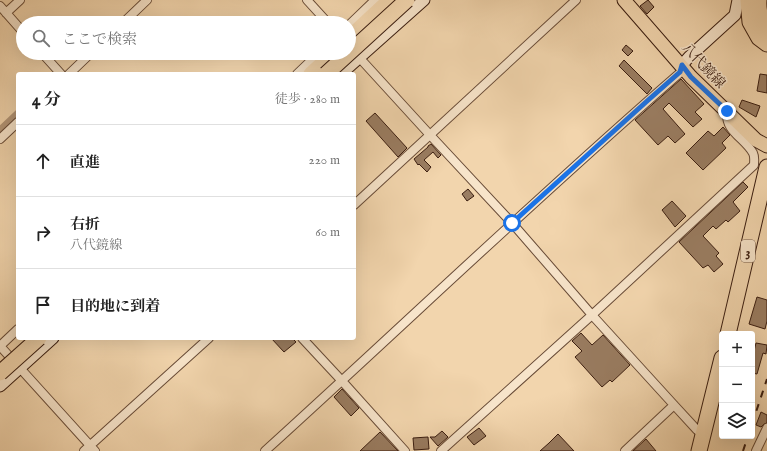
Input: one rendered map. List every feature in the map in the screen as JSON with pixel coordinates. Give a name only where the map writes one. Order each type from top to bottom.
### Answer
[{"type":"highway","points":[[356,32],[390,0]]},
{"type":"highway","points":[[356,47],[407,0]]},
{"type":"highway","points":[[748,0],[750,22],[759,38],[767,44]]},
{"type":"highway","points":[[759,0],[761,18],[767,31]]},
{"type":"highway","points":[[313,72],[326,60]]},
{"type":"highway","points":[[328,72],[341,60]]},
{"type":"highway","name":"3","points":[[729,331],[767,167]]},
{"type":"highway","points":[[0,370],[30,340]]},
{"type":"highway","points":[[0,373],[37,340]]},
{"type":"highway","points":[[699,451],[720,367]]},
{"type":"main road","name":"八代鏡線","points":[[624,0],[691,77],[756,140],[767,146]]},
{"type":"street","points":[[6,13],[20,0]]},
{"type":"street","points":[[130,16],[147,0]]},
{"type":"street","points":[[307,0],[322,16]]},
{"type":"street","points":[[356,19],[376,0]]},
{"type":"street","points":[[356,60],[424,0]]},
{"type":"street","points":[[356,203],[576,0]]},
{"type":"street","points":[[265,451],[512,223],[680,72],[682,65],[689,57],[735,15],[738,0]]},
{"type":"street","points":[[0,6],[16,24]]},
{"type":"street","points":[[356,54],[512,223],[674,405],[697,430],[703,434]]},
{"type":"street","points":[[48,60],[59,72]]},
{"type":"street","points":[[71,72],[84,60]]},
{"type":"street","points":[[298,72],[312,60]]},
{"type":"street","points":[[343,72],[356,60]]},
{"type":"street","points":[[441,451],[754,165],[752,153],[730,126],[726,118],[727,111]]},
{"type":"street","points":[[0,139],[16,124]]},
{"type":"street","points":[[16,331],[0,346],[89,449],[207,340]]},
{"type":"street","points":[[0,386],[51,340]]},
{"type":"street","points":[[304,340],[405,451]]},
{"type":"street","points":[[625,451],[674,405]]},
{"type":"street","points":[[756,451],[767,428]]},
{"type":"building","points":[[648,0],[654,7],[647,14],[640,6]]},
{"type":"building","points":[[626,45],[633,51],[628,56],[622,50]]},
{"type":"building","points":[[624,60],[652,88],[647,94],[619,66]]},
{"type":"building","points":[[760,74],[767,75],[767,93],[757,91]]},
{"type":"building","points":[[681,79],[704,104],[695,112],[702,119],[693,127],[669,103],[663,109],[685,134],[675,143],[668,136],[658,145],[635,120]]},
{"type":"building","points":[[742,100],[760,106],[756,117],[739,107]]},
{"type":"building","points":[[375,113],[407,148],[398,157],[366,121]]},
{"type":"building","points":[[723,127],[730,135],[722,143],[726,148],[703,170],[686,153],[708,131],[714,136]]},
{"type":"building","points":[[431,144],[441,155],[438,158],[433,152],[424,160],[431,167],[427,172],[419,164],[418,165],[414,159]]},
{"type":"building","points":[[743,182],[748,187],[733,202],[740,211],[728,222],[726,220],[716,229],[713,226],[703,236],[719,253],[716,256],[723,264],[714,272],[708,265],[703,268],[679,242]]},
{"type":"building","points":[[468,189],[474,196],[467,201],[462,194]]},
{"type":"building","points":[[672,201],[686,216],[675,227],[662,210]]},
{"type":"building","points":[[757,297],[767,300],[767,321],[765,329],[749,324]]},
{"type":"building","points":[[581,333],[592,345],[603,335],[630,365],[612,382],[610,380],[602,387],[575,357],[582,351],[572,341]]},
{"type":"building","points":[[273,340],[294,340],[296,342],[284,352]]},
{"type":"building","points":[[756,343],[767,345],[766,354],[763,353],[757,374],[755,374]]},
{"type":"building","points":[[342,389],[359,408],[351,416],[334,397]]},
{"type":"building","points":[[761,412],[767,415],[767,423],[761,427],[756,425]]},
{"type":"building","points":[[479,428],[486,436],[474,445],[467,437]]},
{"type":"building","points":[[442,431],[448,437],[438,446],[430,437],[435,437]]},
{"type":"building","points":[[380,432],[398,451],[360,451]]},
{"type":"building","points":[[558,434],[574,451],[540,451],[549,443]]},
{"type":"building","points":[[428,437],[429,449],[414,450],[413,438]]},
{"type":"building","points":[[646,439],[656,451],[633,451]]},
{"type":"waterway","points":[[0,130],[16,115]]},
{"type":"railway","points":[[755,415],[767,379]]},
{"type":"railway","points":[[743,451],[747,439]]},
{"type":"route","points":[[512,223],[680,72],[682,65],[691,77],[727,111]]}]
